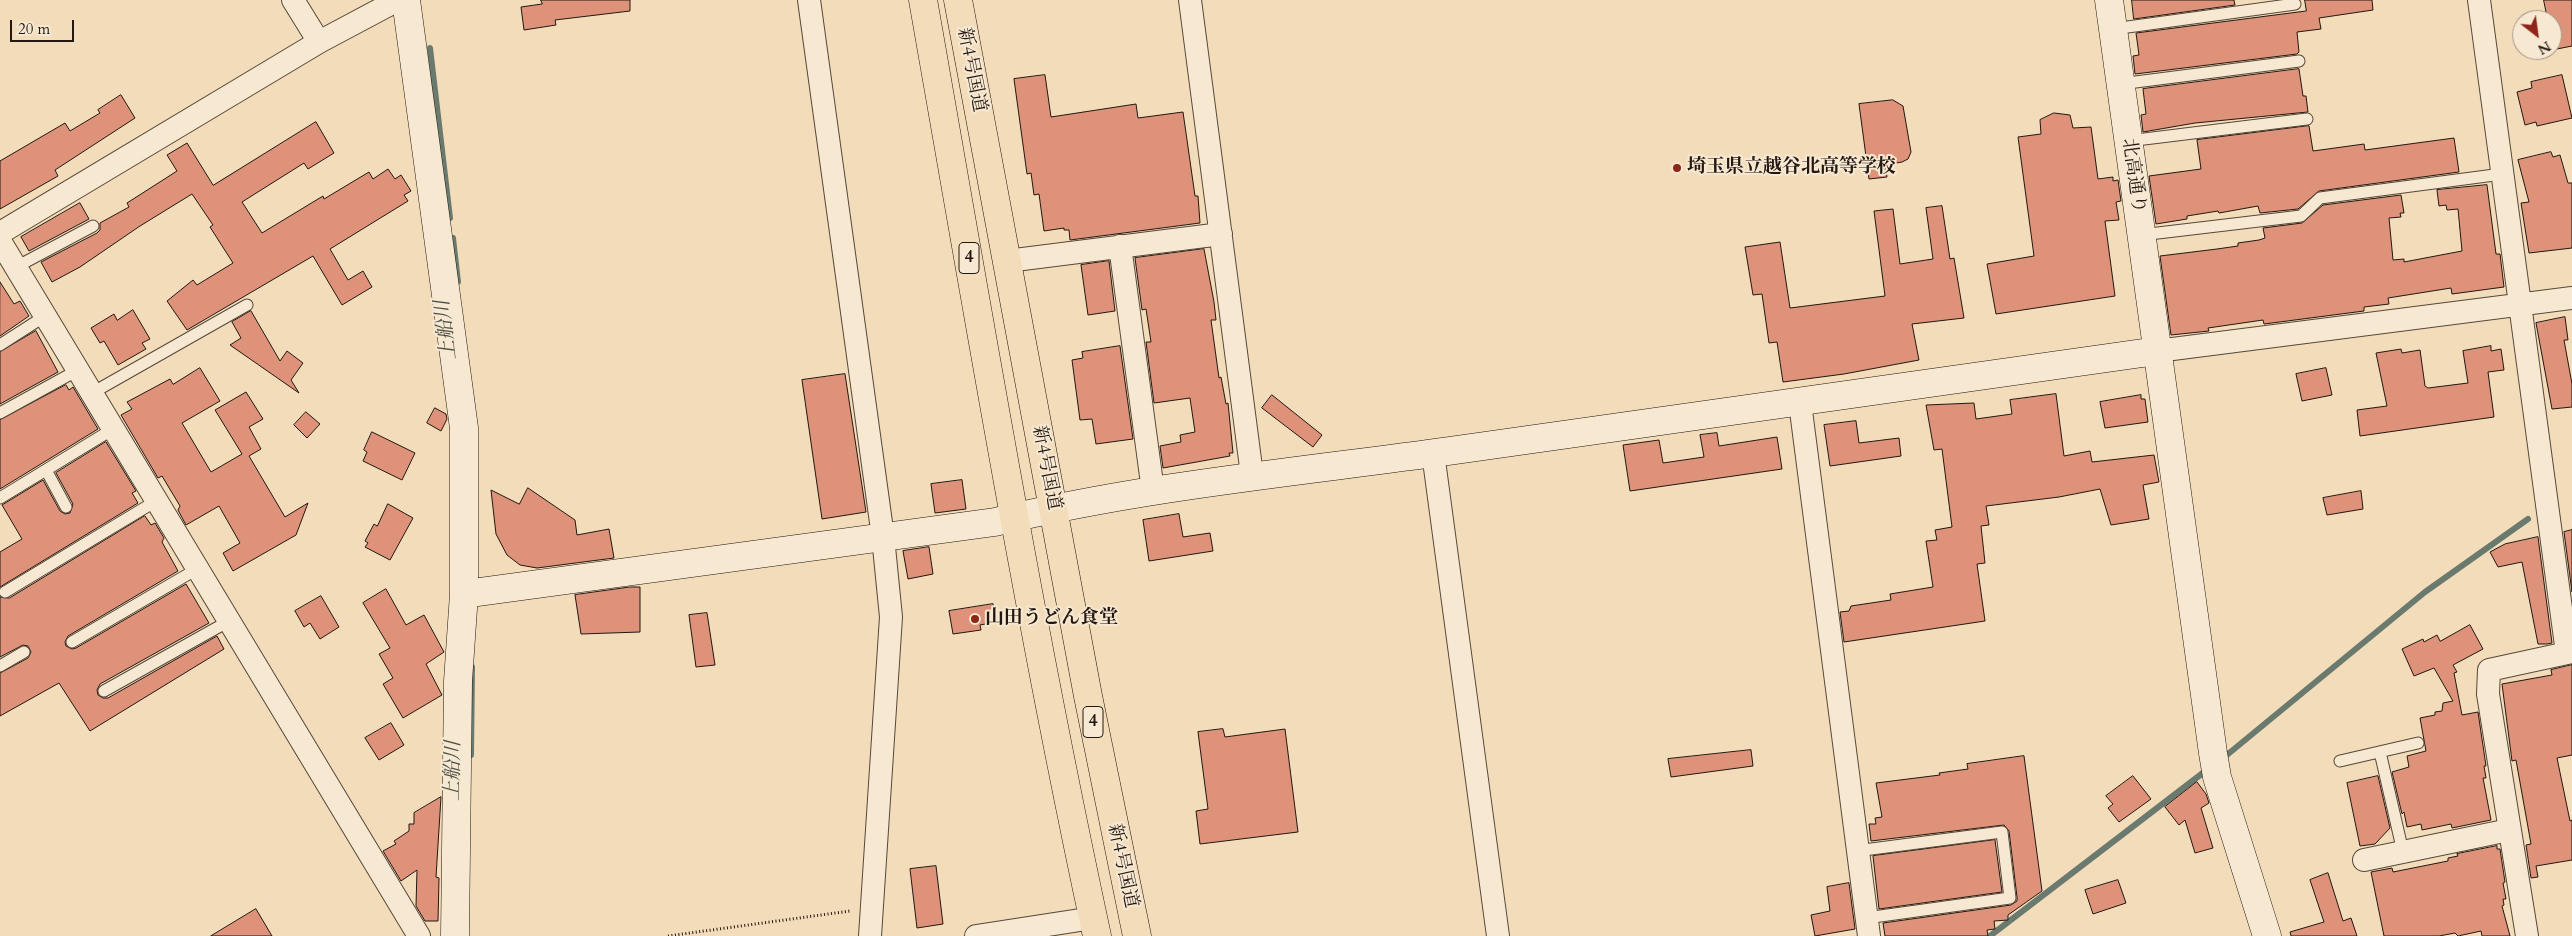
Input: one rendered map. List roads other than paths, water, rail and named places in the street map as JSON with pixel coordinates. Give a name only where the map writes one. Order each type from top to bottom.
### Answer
[{"type":"highway","name":"新4号国道","points":[[924,0],[1015,517],[1095,927]]},
{"type":"highway","name":"新4号国道","points":[[958,0],[1088,696],[1137,936]]},
{"type":"street","points":[[293,0],[319,42]]},
{"type":"street","points":[[0,233],[319,42],[398,0]]},
{"type":"street","points":[[406,0],[464,428],[475,592],[458,681],[455,936]]},
{"type":"street","points":[[808,0],[883,538],[891,617],[870,936]]},
{"type":"street","points":[[1190,0],[1252,475]]},
{"type":"street","name":"北高通り","points":[[2109,0],[2215,765],[2266,936]]},
{"type":"street","points":[[2479,0],[2569,652],[2489,670],[2488,694],[2527,936]]},
{"type":"street","points":[[1007,261],[1221,234]]},
{"type":"street","points":[[0,241],[419,936]]},
{"type":"street","points":[[1120,246],[1153,491]]},
{"type":"street","points":[[475,592],[883,538],[1015,517],[1054,508],[1252,475],[1433,453],[2157,352],[2572,298]]},
{"type":"street","points":[[1800,403],[1867,927]]},
{"type":"street","points":[[1433,453],[1498,936]]},
{"type":"street","points":[[2364,860],[2509,830]]},
{"type":"street","points":[[976,936],[1095,927]]},
{"type":"lane","points":[[2113,29],[2296,4]]},
{"type":"lane","points":[[2120,84],[2299,61]]},
{"type":"lane","points":[[2128,141],[2308,119]]},
{"type":"lane","points":[[2141,235],[2301,216],[2320,198],[2502,174]]},
{"type":"lane","points":[[16,267],[93,226]]},
{"type":"lane","points":[[92,393],[247,305]]},
{"type":"lane","points":[[0,344],[45,316]]},
{"type":"lane","points":[[0,413],[78,370]]},
{"type":"lane","points":[[0,498],[114,429]]},
{"type":"lane","points":[[46,470],[66,508]]},
{"type":"lane","points":[[5,592],[156,501]]},
{"type":"lane","points":[[72,642],[197,569]]},
{"type":"lane","points":[[104,691],[229,621]]},
{"type":"lane","points":[[0,666],[24,652]]},
{"type":"lane","points":[[2340,761],[2418,743]]},
{"type":"lane","points":[[2380,752],[2403,852]]},
{"type":"lane","points":[[1856,851],[2002,832],[2010,898],[1867,927]]},
{"type":"waterway","name":"上船川","points":[[430,48],[450,218]]},
{"type":"waterway","name":"上船川","points":[[453,238],[458,282]]},
{"type":"waterway","points":[[2222,759],[2425,592],[2528,519]]},
{"type":"waterway","name":"上船川","points":[[471,755],[472,667]]},
{"type":"waterway","points":[[1990,936],[2208,769]]},
{"type":"place","name":"埼玉県立越谷北高等学校","points":[[1677,168]]},
{"type":"place","name":"山田うどん食堂","points":[[975,619]]}]
